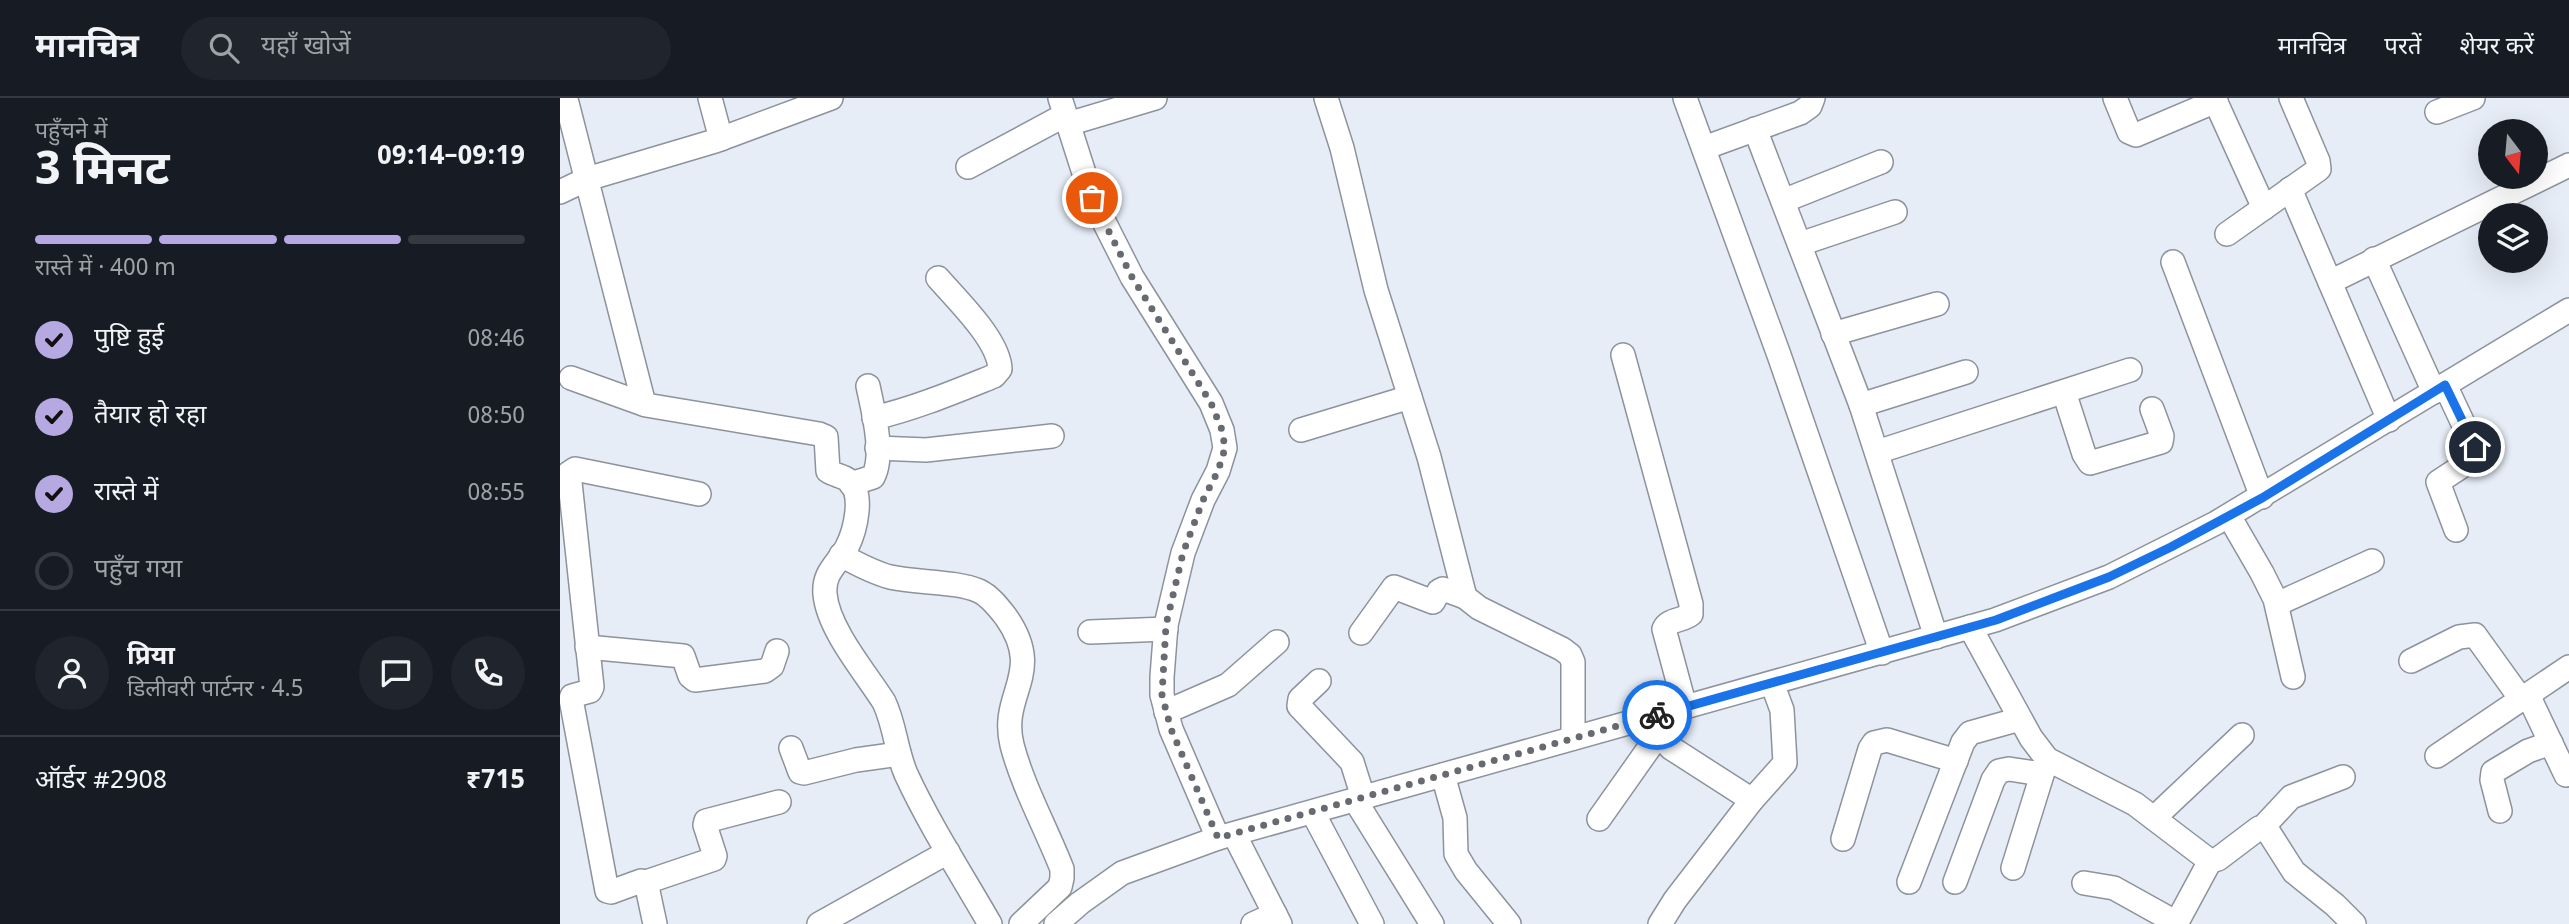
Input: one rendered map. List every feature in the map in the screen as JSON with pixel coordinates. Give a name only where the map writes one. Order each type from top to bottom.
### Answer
[{"type":"street","points":[[710,98],[721,139]]},
{"type":"street","points":[[560,192],[587,179],[721,139],[831,98]]},
{"type":"street","points":[[968,167],[1065,112],[1156,98]]},
{"type":"street","points":[[1326,98],[1342,148],[1376,290],[1429,457],[1465,597]]},
{"type":"street","points":[[1685,98],[1878,640]]},
{"type":"street","points":[[2115,98],[2127,127],[2136,135],[2215,99],[2264,208]]},
{"type":"street","points":[[2227,234],[2317,172],[2319,165],[2291,98]]},
{"type":"street","points":[[2437,112],[2473,98]]},
{"type":"street","points":[[567,103],[644,404]]},
{"type":"street","points":[[1704,148],[1755,129],[1803,103]]},
{"type":"street","points":[[1065,112],[1098,209],[1132,277],[1211,403],[1222,430],[1225,448],[1218,471],[1203,500],[1183,553],[1166,629],[1162,686],[1166,712],[1220,832],[1277,919],[1254,924]]},
{"type":"street","points":[[1755,129],[1861,405],[1932,625]]},
{"type":"street","points":[[1783,201],[1881,162]]},
{"type":"street","points":[[2330,282],[2569,165]]},
{"type":"street","points":[[2290,189],[2384,410]]},
{"type":"street","points":[[1800,244],[1895,212]]},
{"type":"street","points":[[2374,259],[2434,383],[2476,451],[2473,459],[2438,482],[2456,530]]},
{"type":"street","points":[[2173,262],[2259,490]]},
{"type":"street","points":[[874,418],[919,406],[994,376],[1000,369],[995,351],[984,333],[938,278]]},
{"type":"street","points":[[1833,334],[1937,304]]},
{"type":"street","points":[[1599,819],[1654,726],[1682,697],[1772,683],[1878,640],[1932,625],[1970,627],[2109,577],[2229,516],[2259,490],[2384,410],[2569,310]]},
{"type":"street","points":[[1623,355],[1691,604],[1691,614],[1667,624],[1664,629],[1682,697]]},
{"type":"street","points":[[1877,452],[2130,370]]},
{"type":"street","points":[[1861,405],[1966,372]]},
{"type":"street","points":[[571,377],[644,404],[823,435],[827,441],[828,471],[850,484],[857,498],[850,539],[827,575],[824,592],[827,606],[838,630],[888,712],[899,754],[911,785],[990,924]]},
{"type":"street","points":[[850,484],[873,477],[877,466],[874,418],[868,386]]},
{"type":"street","points":[[2064,392],[2084,454],[2090,463],[2161,442],[2162,436],[2151,409]]},
{"type":"street","points":[[1301,430],[1410,397]]},
{"type":"street","points":[[877,448],[926,450],[1052,436]]},
{"type":"street","points":[[699,494],[597,472],[570,470],[568,478],[591,690],[572,696],[571,699],[606,889],[611,892],[714,859],[716,856],[706,821],[779,802]]},
{"type":"street","points":[[2229,516],[2277,604],[2293,677]]},
{"type":"street","points":[[841,555],[862,567],[891,577],[982,592],[1002,612],[1020,640],[1022,672],[1010,721],[1012,744],[1062,869],[1059,887],[1021,924]]},
{"type":"street","points":[[2277,604],[2372,561]]},
{"type":"street","points":[[1361,634],[1394,587],[1433,602],[1443,589],[1465,597],[1479,608],[1570,655],[1574,671],[1573,729]]},
{"type":"street","points":[[1970,627],[2044,766],[2013,868]]},
{"type":"street","points":[[1090,632],[1166,629]]},
{"type":"street","points":[[2411,661],[2459,637],[2475,635],[2524,697],[2567,775]]},
{"type":"street","points":[[1166,712],[1228,685],[1277,642]]},
{"type":"street","points":[[587,647],[683,656],[691,677],[695,680],[765,671],[772,666],[778,651]]},
{"type":"street","points":[[2437,756],[2569,667]]},
{"type":"street","points":[[1319,681],[1300,699],[1299,706],[1352,762],[1359,790],[1432,924]]},
{"type":"street","points":[[1660,924],[1675,900],[1786,760],[1782,737],[1782,706],[1772,683]]},
{"type":"street","points":[[1909,882],[1963,742],[1970,733],[2020,719]]},
{"type":"street","points":[[1056,924],[1122,873],[1220,832],[1313,813],[1359,790],[1443,775],[1573,729],[1654,726]]},
{"type":"street","points":[[1654,726],[1671,748],[1752,800]]},
{"type":"street","points":[[2154,818],[2242,735]]},
{"type":"street","points":[[1843,839],[1874,743],[1887,740],[1956,761]]},
{"type":"street","points":[[2500,811],[2492,780],[2493,772],[2528,751],[2551,743]]},
{"type":"street","points":[[791,748],[798,768],[804,773],[856,760],[899,754]]},
{"type":"street","points":[[1955,882],[1993,780],[1999,771],[2044,766],[2135,804],[2210,861]]},
{"type":"street","points":[[1443,775],[1455,818],[1456,854],[1466,871],[1509,924]]},
{"type":"street","points":[[2084,883],[2114,888],[2176,923],[2210,861],[2218,859],[2263,827],[2291,797],[2343,777]]},
{"type":"street","points":[[1313,813],[1372,924]]},
{"type":"street","points":[[2263,827],[2270,832],[2294,872],[2354,924]]},
{"type":"street","points":[[818,924],[948,852]]},
{"type":"street","points":[[646,882],[655,924]]},
{"type":"street","points":[[1080,903],[1089,924]]},
{"type":"way so far","points":[[1092,198],[1132,277],[1211,403],[1222,430],[1225,448],[1218,471],[1203,500],[1183,553],[1166,625],[1162,677],[1162,695],[1171,729],[1218,838],[1657,715]]},
{"type":"route","points":[[1657,715],[1996,620],[2109,577],[2262,498],[2445,385],[2475,447]]}]
